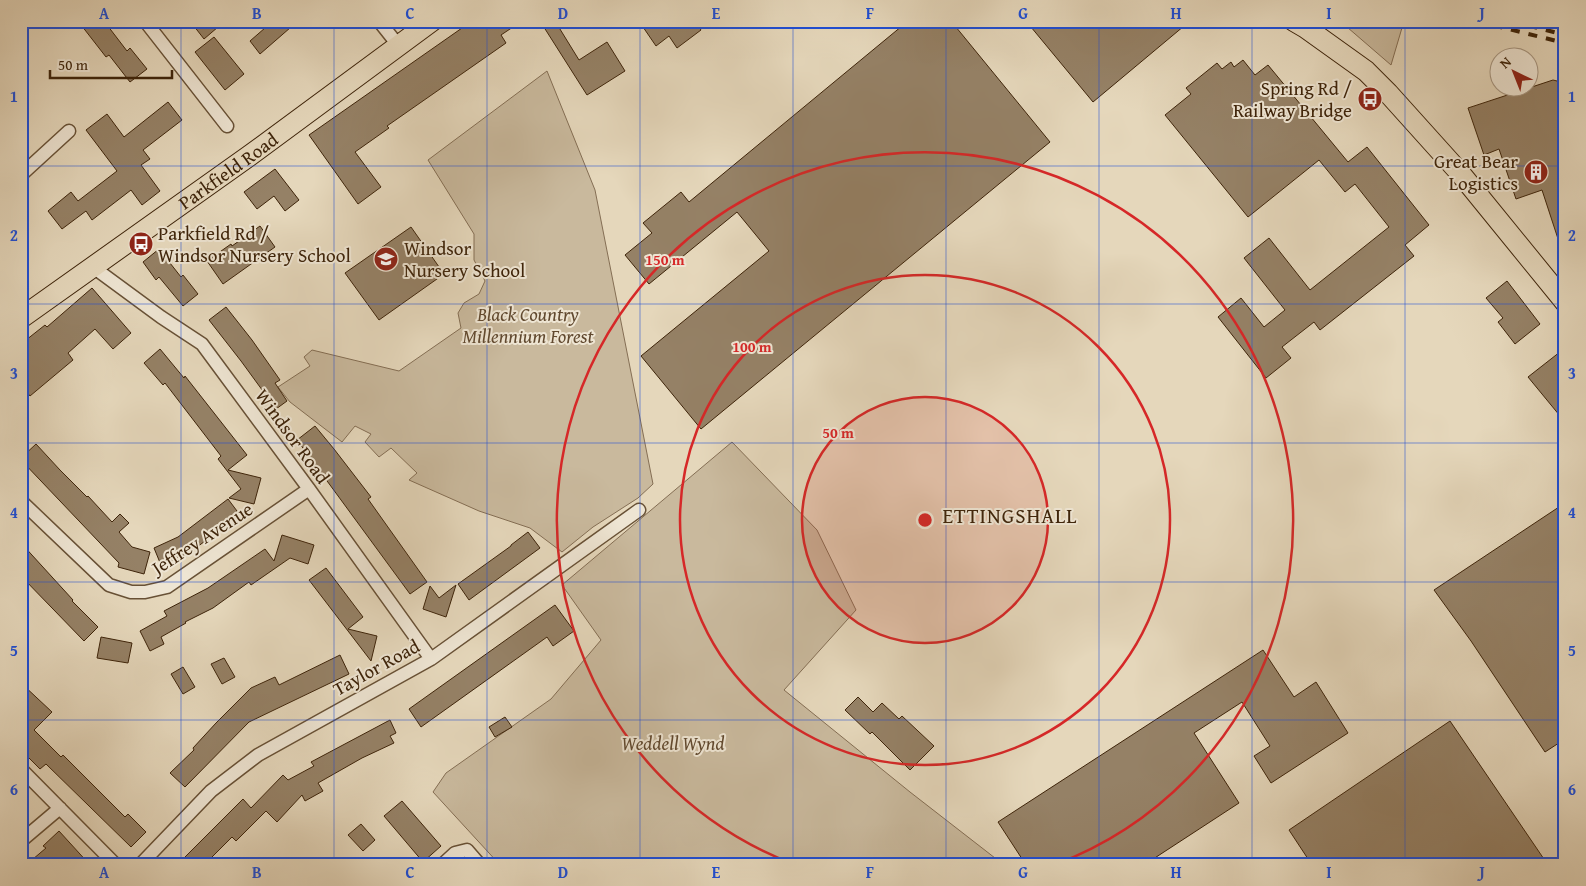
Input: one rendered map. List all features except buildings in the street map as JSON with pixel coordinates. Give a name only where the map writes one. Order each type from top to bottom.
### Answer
[{"type":"main road","name":"Parkfield Road","points":[[21,318],[249,156],[432,21]]},
{"type":"main road","points":[[1294,21],[1366,71],[1388,93],[1460,173],[1565,302]]},
{"type":"street","points":[[145,21],[227,126]]},
{"type":"street","points":[[379,21],[398,45]]},
{"type":"street","points":[[21,175],[69,131]]},
{"type":"street","name":"Windsor Road","points":[[93,267],[161,317],[202,344],[431,659]]},
{"type":"street","name":"Jeffrey Avenue","points":[[21,500],[109,586],[130,592],[145,592],[167,587],[309,489]]},
{"type":"street","name":"Taylor Road","points":[[140,865],[211,791],[258,755],[431,659],[639,510]]},
{"type":"street","points":[[21,769],[116,865]]},
{"type":"street","points":[[21,841],[60,808]]},
{"type":"street","points":[[442,865],[455,853],[467,850],[480,865]]},
{"type":"green space","points":[[1340,21],[1404,21],[1391,65]]},
{"type":"green space","name":"Black Country Millennium Forest","points":[[547,71],[595,190],[653,484],[638,498],[593,527],[562,552],[530,528],[479,511],[409,480],[417,473],[391,448],[379,457],[365,442],[371,434],[355,426],[342,442],[290,402],[278,387],[310,366],[304,357],[312,350],[399,371],[461,328],[458,313],[464,303],[479,294],[485,281],[474,260],[474,234],[428,160]]},
{"type":"green space","name":"Weddell Wynd","points":[[732,442],[817,530],[856,610],[784,690],[1004,865],[500,865],[433,792],[446,773],[551,699],[601,640],[562,585]]},
{"type":"railway","points":[[1476,21],[1565,43]]},
{"type":"railway","points":[[1511,21],[1565,35]]},
{"type":"place","name":"Spring Rd / Railway Bridge","points":[[1370,99]]},
{"type":"place","name":"Great Bear Logistics","points":[[1536,172]]},
{"type":"place","name":"Parkfield Rd / Windsor Nursery School","points":[[141,244]]},
{"type":"place","name":"Windsor Nursery School","points":[[386,259]]},
{"type":"district","name":"ETTINGSHALL","points":[[1010,515]]}]
